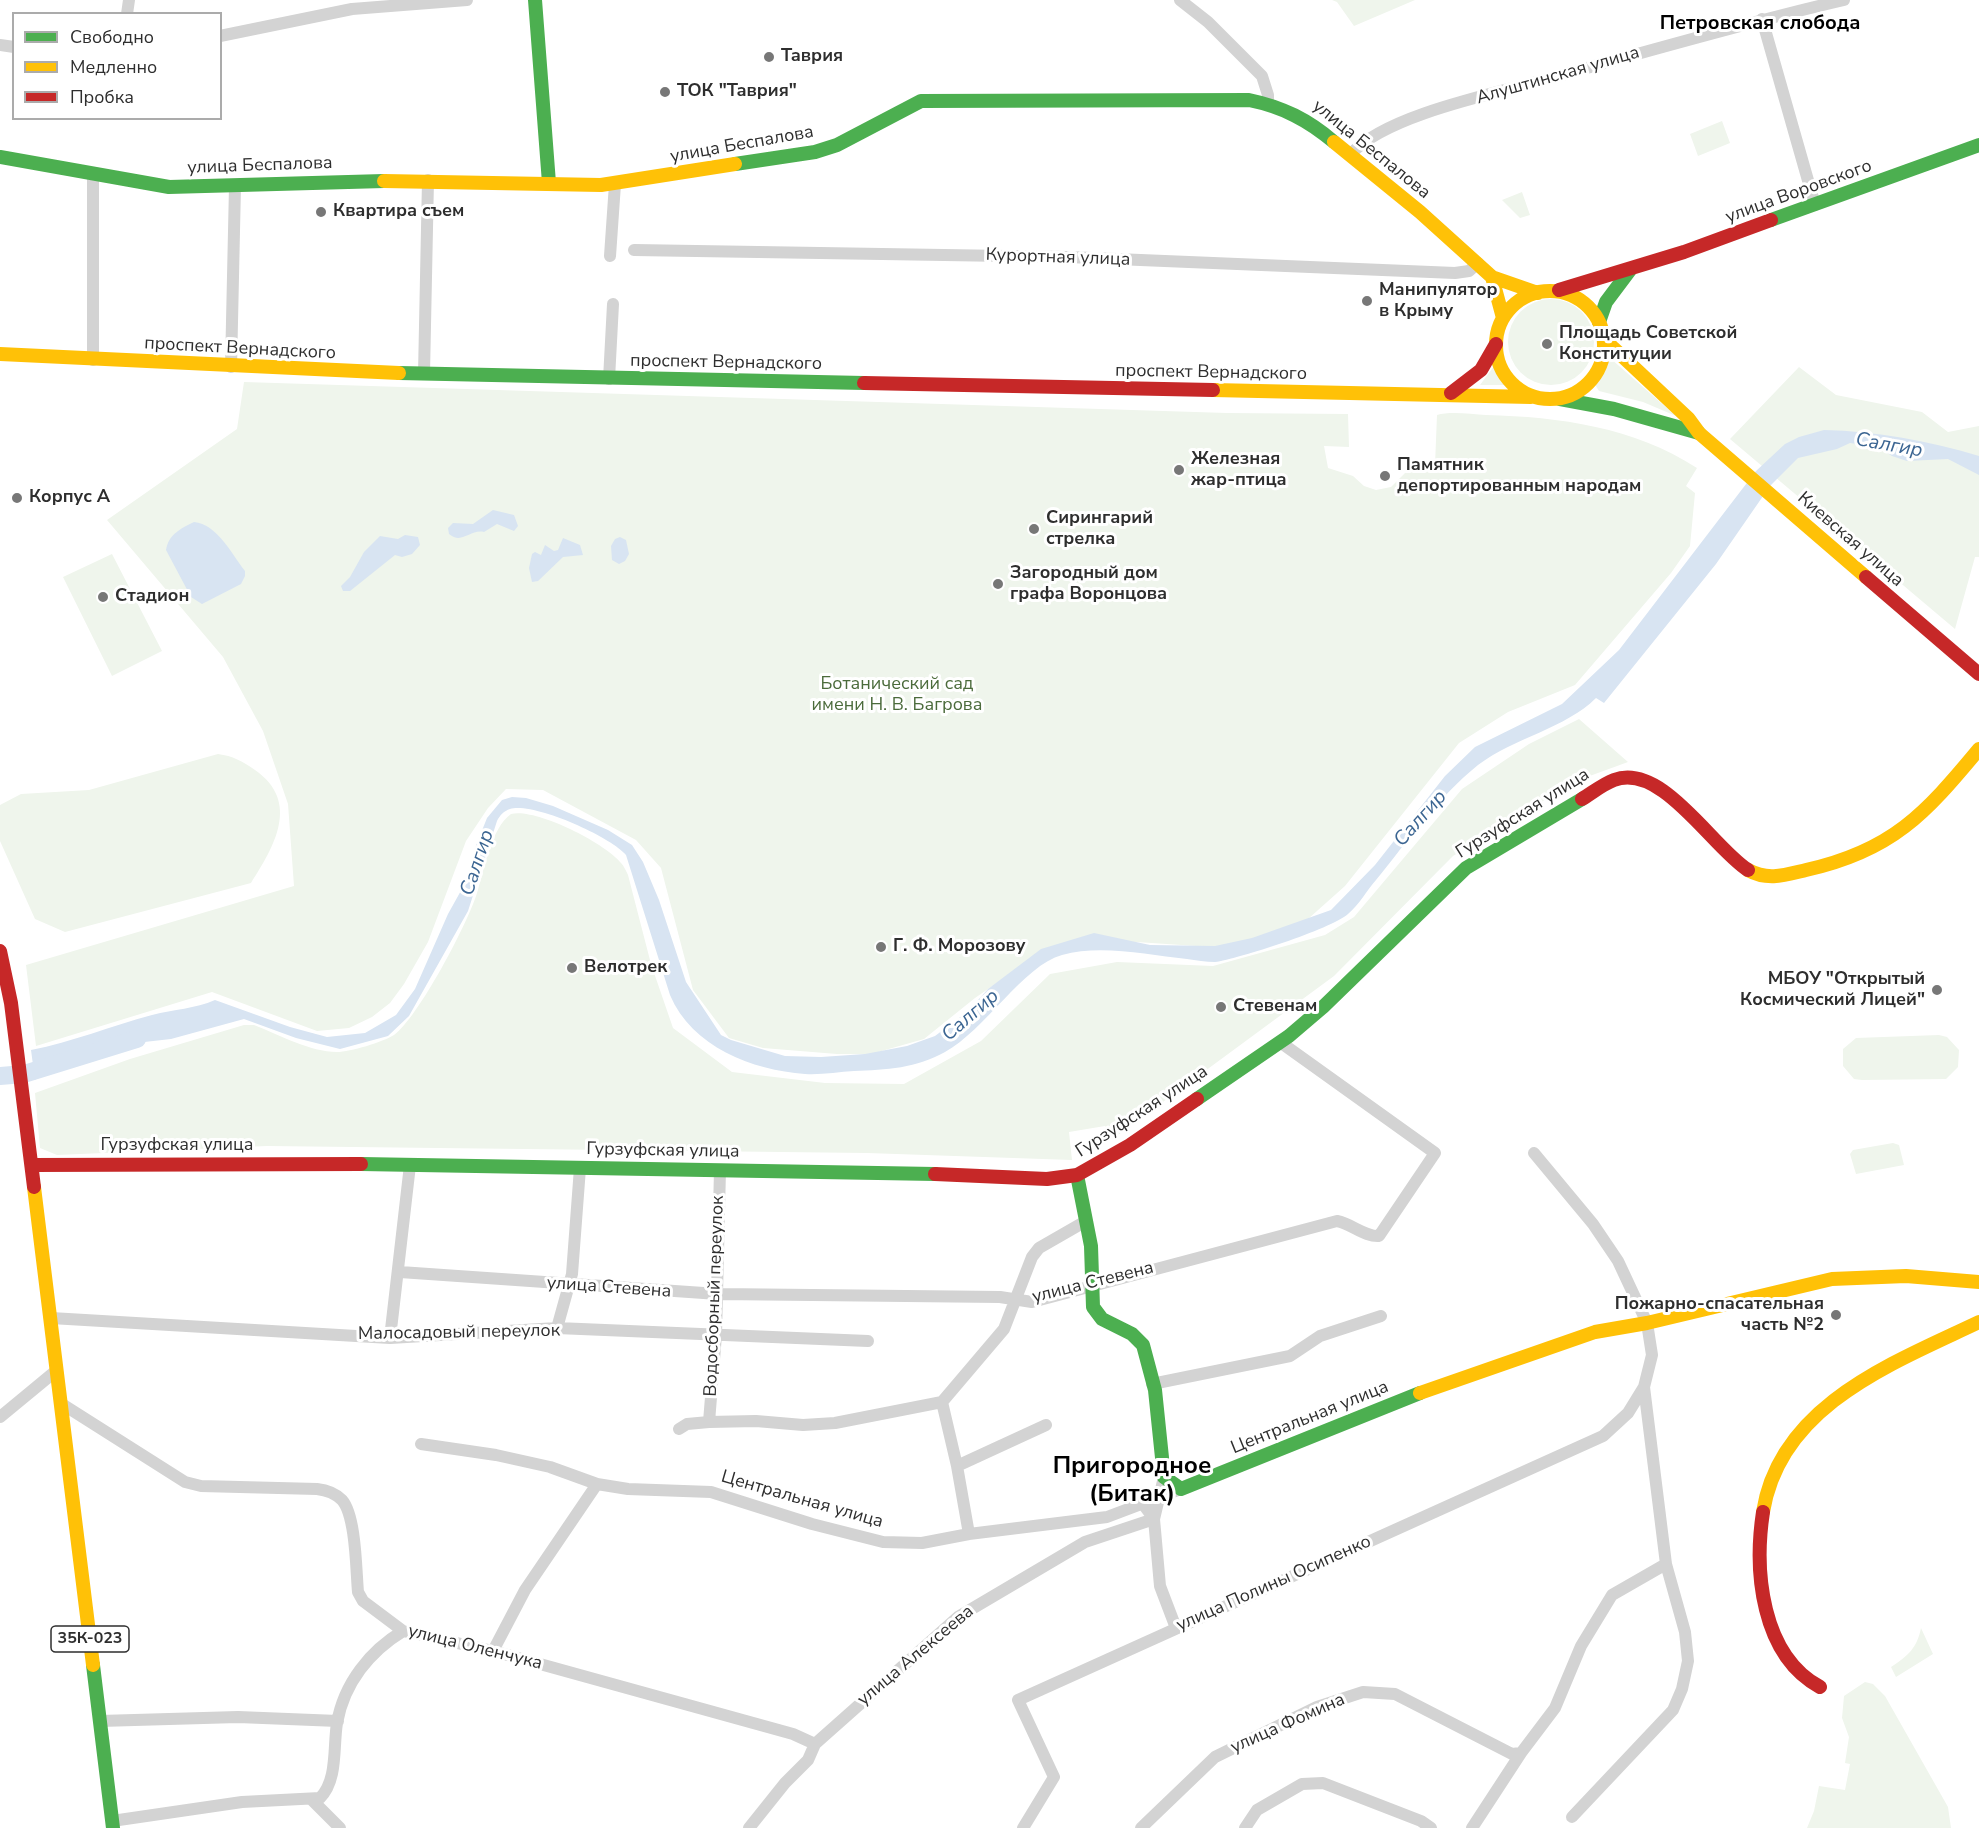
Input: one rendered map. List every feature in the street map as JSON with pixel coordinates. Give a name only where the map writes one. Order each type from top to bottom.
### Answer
[{"type":"main road","points":[[535,0],[549,183]]},
{"type":"main road","name":"улица Беспалова","points":[[0,157],[169,187],[428,180],[615,184],[815,152],[837,145],[921,101],[1249,100],[1296,114],[1351,154],[1492,277],[1538,293]]},
{"type":"main road","name":"улица Воровского","points":[[1559,290],[1630,270],[1979,145]]},
{"type":"main road","points":[[1599,322],[1606,302],[1630,270]]},
{"type":"main road","name":"улица Беспалова","points":[[1492,277],[1503,318]]},
{"type":"main road","points":[[1451,393],[1481,370],[1496,344],[1503,318],[1520,300],[1538,293],[1559,290],[1574,295],[1587,305],[1599,322],[1606,341],[1601,363],[1591,380],[1584,388],[1558,399],[1531,397],[1512,384],[1500,366],[1496,344]]},
{"type":"main road","name":"Киевская улица","points":[[1606,341],[1688,418],[1699,433],[1979,674]]},
{"type":"main road","name":"проспект Вернадского","points":[[0,354],[231,367],[424,374],[1230,392],[1451,393],[1531,397]]},
{"type":"main road","name":"Киевская улица","points":[[1558,399],[1595,405],[1699,433]]},
{"type":"main road","name":"Гурзуфская улица","points":[[32,1165],[410,1165],[896,1172],[1047,1179],[1077,1175],[1130,1145],[1280,1042],[1323,1007],[1466,868],[1614,780],[1633,777],[1648,782],[1663,792],[1741,864],[1758,876],[1770,877],[1817,868],[1889,839],[1917,819],[1979,750]]},
{"type":"main road","name":"35К-023","points":[[0,951],[17,1044],[113,1824]]},
{"type":"main road","points":[[1077,1175],[1086,1221],[1094,1310],[1100,1317],[1137,1337],[1143,1345],[1152,1384],[1164,1477],[1180,1489]]},
{"type":"main road","name":"Центральная улица","points":[[1180,1489],[1496,1366],[1595,1332],[1647,1323],[1771,1292],[1860,1275],[1912,1274],[1979,1282]]},
{"type":"main road","points":[[1820,1687],[1798,1673],[1780,1650],[1770,1626],[1758,1546],[1768,1484],[1795,1438],[1833,1398],[1934,1341],[1979,1322]]},
{"type":"street","points":[[222,36],[352,9],[467,0]]},
{"type":"street","points":[[1180,0],[1208,22],[1262,76],[1268,95],[1268,104]]},
{"type":"street","name":"Алуштинская улица","points":[[1351,154],[1360,143],[1422,115],[1762,19],[1844,0]]},
{"type":"street","points":[[1762,19],[1815,205]]},
{"type":"street","points":[[93,174],[93,360]]},
{"type":"street","points":[[424,374],[428,180]]},
{"type":"street","points":[[610,256],[615,184]]},
{"type":"street","points":[[231,367],[235,186]]},
{"type":"street","name":"Курортная улица","points":[[634,250],[1068,258],[1455,273],[1469,271],[1478,263]]},
{"type":"street","points":[[609,379],[613,304]]},
{"type":"street","name":"улица Стевена","points":[[400,1272],[570,1286],[718,1294],[1000,1297],[1032,1302],[1337,1221],[1351,1224],[1371,1237],[1379,1236],[1435,1154],[1280,1042]]},
{"type":"street","points":[[1534,1153],[1606,1243],[1618,1262],[1647,1323],[1652,1355],[1644,1387],[1666,1564],[1685,1632],[1688,1661],[1682,1689],[1673,1710],[1572,1816]]},
{"type":"street","points":[[390,1338],[400,1272],[410,1165]]},
{"type":"street","points":[[557,1328],[570,1286],[580,1168]]},
{"type":"street","name":"Водосборный переулок","points":[[709,1422],[718,1294],[720,1170]]},
{"type":"street","points":[[679,1429],[687,1424],[709,1422],[835,1424],[942,1402],[1004,1329],[1032,1257],[1039,1248],[1086,1221]]},
{"type":"street","points":[[1152,1384],[1290,1356],[1320,1336],[1381,1316]]},
{"type":"street","name":"Малосадовый переулок","points":[[51,1318],[390,1338],[557,1328],[868,1341]]},
{"type":"street","points":[[0,1417],[57,1370]]},
{"type":"street","name":"улица Полины Осипенко","points":[[1023,1828],[1054,1777],[1018,1701],[1603,1436],[1628,1413],[1644,1387]]},
{"type":"street","points":[[942,1402],[957,1466],[969,1534]]},
{"type":"street","name":"улица Оленчука","points":[[62,1404],[185,1482],[201,1486],[316,1489],[335,1494],[342,1501],[350,1518],[358,1592],[363,1601],[403,1631],[493,1651],[794,1734],[815,1744]]},
{"type":"street","points":[[957,1466],[1046,1425]]},
{"type":"street","name":"Центральная улица","points":[[421,1444],[528,1462],[597,1484],[628,1489],[711,1492],[812,1524],[883,1542],[922,1543],[969,1534],[1107,1517],[1180,1489]]},
{"type":"street","points":[[1164,1477],[1154,1519],[1160,1586],[1176,1628]]},
{"type":"street","points":[[493,1651],[525,1590],[597,1484]]},
{"type":"street","points":[[1143,1504],[1154,1519]]},
{"type":"street","name":"улица Алексеева","points":[[748,1828],[785,1783],[808,1760],[815,1744],[958,1617],[1085,1542],[1154,1519]]},
{"type":"street","points":[[1472,1828],[1521,1753],[1555,1708],[1581,1646],[1612,1595],[1666,1564]]},
{"type":"street","points":[[113,1824],[242,1802],[320,1798],[330,1786],[338,1721],[352,1684],[365,1662],[382,1644],[403,1631]]},
{"type":"street","name":"улица Фомина","points":[[1141,1828],[1215,1756],[1317,1707],[1363,1692],[1395,1694],[1512,1754],[1521,1753]]},
{"type":"street","points":[[100,1721],[238,1717],[338,1721]]},
{"type":"street","points":[[1245,1828],[1257,1810],[1302,1785],[1323,1783],[1421,1821],[1431,1828]]},
{"type":"street","points":[[312,1800],[340,1828]]},
{"type":"green space","points":[[1332,0],[1415,0],[1354,26],[1337,2]]},
{"type":"green space","points":[[1722,121],[1730,143],[1698,156],[1690,134]]},
{"type":"green space","points":[[1522,192],[1530,215],[1520,218],[1502,200]]},
{"type":"green space","points":[[1543,299],[1559,299],[1582,311],[1591,325],[1594,342],[1591,359],[1582,373],[1559,385],[1543,385],[1527,378],[1515,366],[1508,350],[1508,334],[1515,318],[1527,306]]},
{"type":"green space","points":[[1610,358],[1676,416],[1643,402],[1599,391],[1594,383]]},
{"type":"green space","points":[[1494,366],[1506,385],[1480,385]]},
{"type":"green space","points":[[1799,367],[1836,395],[1922,412],[1948,432],[1979,426],[1979,557],[1975,557],[1955,629],[1730,439]]},
{"type":"green space","name":"Ботанический сад имени Н. В. Багрова","points":[[244,382],[1227,413],[1348,414],[1349,447],[1324,446],[1328,468],[1353,476],[1364,486],[1376,490],[1391,487],[1405,473],[1435,465],[1437,415],[1461,413],[1541,418],[1596,427],[1648,443],[1697,468],[1686,486],[1695,493],[1690,546],[1671,573],[1575,685],[1508,712],[1459,743],[1345,886],[1308,919],[1253,940],[1211,947],[1137,942],[1043,951],[975,998],[924,1039],[871,1054],[837,1054],[763,1048],[729,1038],[693,990],[661,868],[636,840],[543,790],[506,789],[488,808],[466,841],[428,942],[404,984],[390,1003],[372,1017],[349,1028],[317,1031],[212,992],[36,1046],[26,965],[294,886],[288,804],[263,731],[223,657],[107,520],[237,429]]},
{"type":"green space","name":"Стадион","points":[[112,554],[162,651],[112,676],[63,577]]},
{"type":"green space","points":[[1579,719],[1628,762],[1576,781],[1453,856],[1334,976],[1114,1138],[1105,1126],[1069,1132],[1072,1160],[867,1153],[267,1146],[57,1155],[40,1148],[35,1093],[130,1059],[244,1025],[254,1025],[316,1049],[337,1052],[366,1046],[394,1035],[416,1010],[453,947],[472,907],[493,839],[511,814],[536,816],[569,829],[601,846],[622,864],[628,875],[651,964],[673,1028],[732,1072],[825,1083],[904,1084],[981,1041],[1050,974],[1117,962],[1213,966],[1325,935],[1354,917],[1462,789],[1529,744]]},
{"type":"green space","points":[[218,754],[237,759],[255,770],[269,783],[277,796],[280,810],[275,840],[251,883],[65,932],[35,919],[0,841],[0,805],[21,794],[89,790]]},
{"type":"green space","points":[[1939,1035],[1947,1037],[1959,1050],[1958,1067],[1946,1079],[1854,1079],[1843,1066],[1843,1049],[1856,1038]]},
{"type":"green space","points":[[1893,1143],[1899,1145],[1904,1165],[1856,1174],[1850,1154],[1853,1150]]},
{"type":"green space","points":[[1921,1628],[1933,1654],[1896,1677],[1891,1667],[1911,1651]]},
{"type":"green space","points":[[1865,1682],[1873,1684],[1885,1696],[1948,1807],[1951,1828],[1807,1828],[1814,1811],[1819,1786],[1845,1790],[1850,1764],[1845,1763],[1849,1737],[1842,1718],[1844,1696]]},
{"type":"water","points":[[1824,430],[1863,432],[1902,438],[1979,456],[1979,475],[1948,459],[1907,461],[1892,456],[1878,447],[1850,443],[1837,449],[1798,458],[1770,486],[1716,564],[1604,703],[1596,698],[1570,717],[1507,747],[1478,765],[1437,805],[1348,914],[1305,935],[1215,962],[1108,950],[1062,955],[1033,971],[960,1042],[923,1062],[889,1069],[817,1074],[785,1072],[745,1061],[708,1042],[680,1013],[670,995],[626,855],[605,839],[571,823],[536,811],[521,808],[510,809],[497,821],[468,911],[409,1016],[388,1036],[340,1049],[296,1038],[244,1019],[171,1039],[82,1049],[47,1065],[35,1080],[31,1050],[152,1015],[215,1000],[290,1027],[327,1037],[365,1033],[396,1015],[415,989],[448,914],[468,878],[475,848],[487,818],[502,800],[512,797],[526,798],[553,806],[608,830],[632,845],[643,862],[659,900],[686,982],[721,1035],[785,1056],[821,1057],[865,1054],[907,1046],[935,1036],[967,1012],[988,989],[1041,949],[1094,933],[1150,945],[1215,946],[1252,938],[1331,910],[1375,865],[1445,776],[1475,747],[1562,704],[1619,650],[1756,471],[1785,444],[1799,437]]},
{"type":"water","points":[[493,510],[514,515],[518,526],[514,531],[497,524],[484,532],[458,538],[449,534],[448,528],[453,523],[473,524]]},
{"type":"water","points":[[194,522],[210,528],[217,534],[245,571],[241,584],[202,604],[191,597],[166,550],[172,536]]},
{"type":"water","points":[[405,535],[418,537],[420,545],[412,554],[402,557],[395,555],[350,591],[343,591],[341,586],[350,577],[364,552],[380,536],[398,539]]},
{"type":"water","points":[[620,537],[626,540],[629,554],[625,561],[619,564],[612,560],[611,546],[615,539]]},
{"type":"water","points":[[563,538],[580,545],[583,555],[563,557],[538,581],[532,582],[529,568],[532,554],[535,552],[541,555],[545,545],[554,551],[558,550]]},
{"type":"waterway","name":"Салгир","points":[[0,1076],[24,1074],[137,1039]]},
{"type":"traffic: fast","points":[[535,0],[549,183]]},
{"type":"traffic: fast","points":[[735,164],[815,152],[837,145],[921,101],[1249,100],[1273,106],[1294,115],[1315,127],[1334,142]]},
{"type":"traffic: fast","points":[[1771,220],[1979,145]]},
{"type":"traffic: fast","points":[[0,157],[169,187],[384,181]]},
{"type":"traffic: fast","points":[[1599,322],[1606,302],[1630,270]]},
{"type":"traffic: fast","points":[[399,373],[864,383]]},
{"type":"traffic: fast","points":[[1560,399],[1614,409],[1699,433]]},
{"type":"traffic: fast","points":[[1197,1099],[1289,1036],[1323,1007],[1466,868],[1582,799]]},
{"type":"traffic: fast","points":[[361,1164],[935,1174]]},
{"type":"traffic: fast","points":[[1077,1175],[1091,1246],[1093,1307],[1102,1319],[1132,1334],[1143,1345],[1155,1390],[1164,1477],[1181,1489],[1420,1393]]},
{"type":"traffic: fast","points":[[93,1665],[113,1828]]},
{"type":"traffic: slow","points":[[1334,142],[1420,212],[1492,277],[1538,293]]},
{"type":"traffic: slow","points":[[384,181],[601,185],[735,164]]},
{"type":"traffic: slow","points":[[1492,277],[1503,318]]},
{"type":"traffic: slow","points":[[1550,291],[1571,295],[1588,307],[1600,324],[1604,345],[1600,366],[1588,383],[1571,395],[1550,399],[1529,395],[1512,383],[1500,366],[1496,345],[1500,324],[1512,307],[1529,295],[1550,291]]},
{"type":"traffic: slow","points":[[1606,341],[1688,418],[1699,433],[1866,577]]},
{"type":"traffic: slow","points":[[0,354],[399,373]]},
{"type":"traffic: slow","points":[[1213,390],[1531,397]]},
{"type":"traffic: slow","points":[[1748,870],[1770,876],[1791,874],[1836,862],[1884,841],[1923,811],[1979,749]]},
{"type":"traffic: slow","points":[[34,1187],[93,1665]]},
{"type":"traffic: slow","points":[[1420,1393],[1595,1332],[1647,1323],[1832,1279],[1906,1276],[1979,1282]]},
{"type":"traffic: slow","points":[[1763,1512],[1774,1475],[1792,1443],[1816,1416],[1845,1392],[1877,1372],[1979,1322]]},
{"type":"traffic: jam","points":[[1559,290],[1684,252],[1771,220]]},
{"type":"traffic: jam","points":[[1451,393],[1481,370],[1496,344]]},
{"type":"traffic: jam","points":[[864,383],[1213,390]]},
{"type":"traffic: jam","points":[[1866,577],[1979,674]]},
{"type":"traffic: jam","points":[[1582,799],[1614,780],[1632,778],[1650,783],[1686,810],[1734,859],[1748,870]]},
{"type":"traffic: jam","points":[[0,951],[11,1003],[34,1187]]},
{"type":"traffic: jam","points":[[935,1174],[1047,1179],[1077,1175],[1130,1145],[1197,1099]]},
{"type":"traffic: jam","points":[[32,1165],[361,1164]]},
{"type":"traffic: jam","points":[[1763,1512],[1760,1560],[1766,1610],[1785,1654],[1800,1673],[1820,1687]]},
{"type":"place","name":"Таврия","points":[[769,57]]},
{"type":"place","name":"ТОК \"Таврия\"","points":[[665,92]]},
{"type":"place","name":"Квартира съем","points":[[321,212]]},
{"type":"place","name":"Манипулятор в Крыму","points":[[1367,301]]},
{"type":"place","name":"Площадь Советской Конституции","points":[[1547,344]]},
{"type":"place","name":"Железная жар-птица","points":[[1179,470]]},
{"type":"place","name":"Памятник депортированным народам","points":[[1385,476]]},
{"type":"place","name":"Корпус А","points":[[17,498]]},
{"type":"place","name":"Сирингарий стрелка","points":[[1034,529]]},
{"type":"place","name":"Загородный дом графа Воронцова","points":[[998,584]]},
{"type":"place","name":"Стадион","points":[[103,597]]},
{"type":"place","name":"Г. Ф. Морозову","points":[[881,947]]},
{"type":"place","name":"Велотрек","points":[[572,968]]},
{"type":"place","name":"МБОУ \"Открытый Космический Лицей\"","points":[[1937,990]]},
{"type":"place","name":"Стевенам","points":[[1221,1007]]},
{"type":"place","name":"Пожарно-спасательная часть №2","points":[[1836,1315]]},
{"type":"district","name":"Петровская слобода","points":[[1760,24]]},
{"type":"district","name":"Пригородное (Битак)","points":[[1132,1481]]}]
